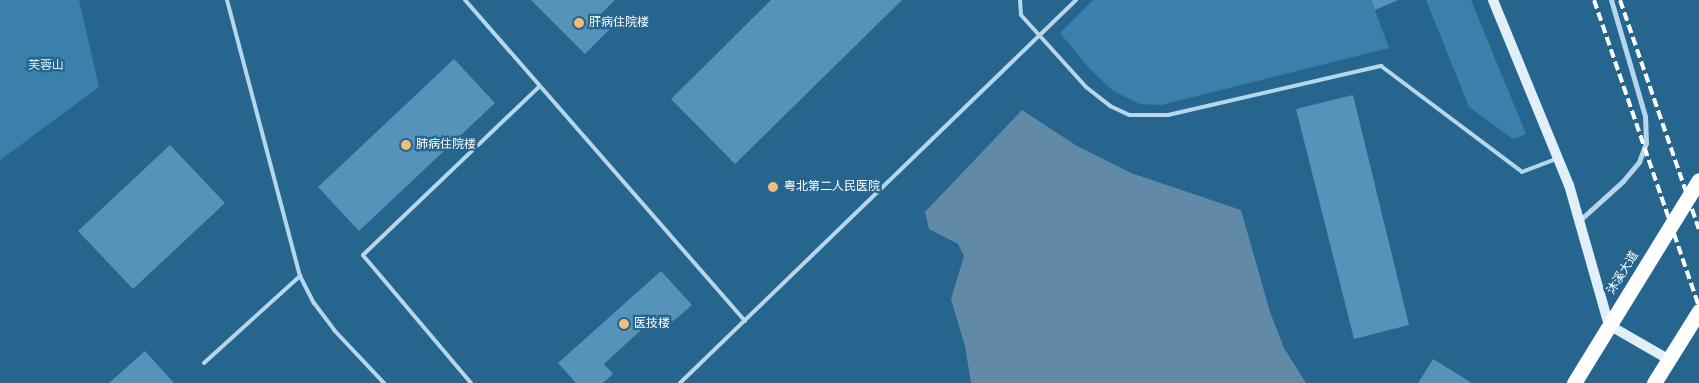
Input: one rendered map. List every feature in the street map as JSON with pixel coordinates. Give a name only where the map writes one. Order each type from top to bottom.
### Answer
[{"type":"highway","name":"沐溪大道","points":[[1574,383],[1699,180]]},
{"type":"highway","points":[[1654,383],[1699,311]]},
{"type":"main road","points":[[1493,0],[1558,158],[1580,220],[1609,324],[1668,359]]},
{"type":"street","points":[[1580,220],[1623,181],[1639,162],[1647,135],[1645,116],[1611,0]]},
{"type":"lane","points":[[227,0],[300,276],[314,303],[334,330],[384,383]]},
{"type":"lane","points":[[465,0],[745,321]]},
{"type":"lane","points":[[1020,0],[1022,15],[1086,87],[1110,106],[1129,115],[1168,115],[1381,66],[1522,172],[1558,158]]},
{"type":"lane","points":[[680,383],[1076,0]]},
{"type":"lane","points":[[471,383],[363,255],[539,86]]},
{"type":"lane","points":[[204,363],[300,276]]},
{"type":"green space","name":"芙蓉山","points":[[0,0],[79,0],[99,87],[0,160]]},
{"type":"green space","points":[[1093,0],[1371,0],[1389,48],[1161,105],[1140,104],[1113,91],[1088,67],[1060,33]]},
{"type":"green space","points":[[1426,0],[1471,0],[1526,134],[1513,139],[1469,107]]},
{"type":"shaded area","points":[[1022,110],[1077,146],[1131,173],[1241,210],[1270,312],[1284,348],[1306,383],[971,383],[965,346],[951,299],[964,256],[958,244],[929,229],[925,212]]},
{"type":"building","name":"肝病住院楼","points":[[531,0],[615,0],[598,17],[610,29],[585,54]]},
{"type":"building","points":[[771,0],[902,0],[735,164],[671,99]]},
{"type":"building","points":[[1371,0],[1398,0],[1375,10]]},
{"type":"building","name":"肺病住院楼","points":[[454,59],[495,103],[359,231],[318,187]]},
{"type":"building","points":[[1353,95],[1409,325],[1354,339],[1296,109]]},
{"type":"building","points":[[170,145],[225,203],[133,289],[78,231]]},
{"type":"building","name":"医技楼","points":[[661,271],[692,305],[663,330],[653,319],[604,364],[613,374],[603,383],[576,383],[558,363]]},
{"type":"building","points":[[145,351],[174,383],[109,383]]},
{"type":"building","points":[[1433,359],[1472,383],[1418,383]]},
{"type":"railway","points":[[1594,0],[1699,306]]},
{"type":"railway","points":[[1620,0],[1699,229]]},
{"type":"place","name":"肝病住院楼","points":[[579,23]]},
{"type":"place","name":"肺病住院楼","points":[[406,145]]},
{"type":"place","name":"粤北第二人民医院","points":[[773,187]]},
{"type":"place","name":"医技楼","points":[[624,324]]}]
